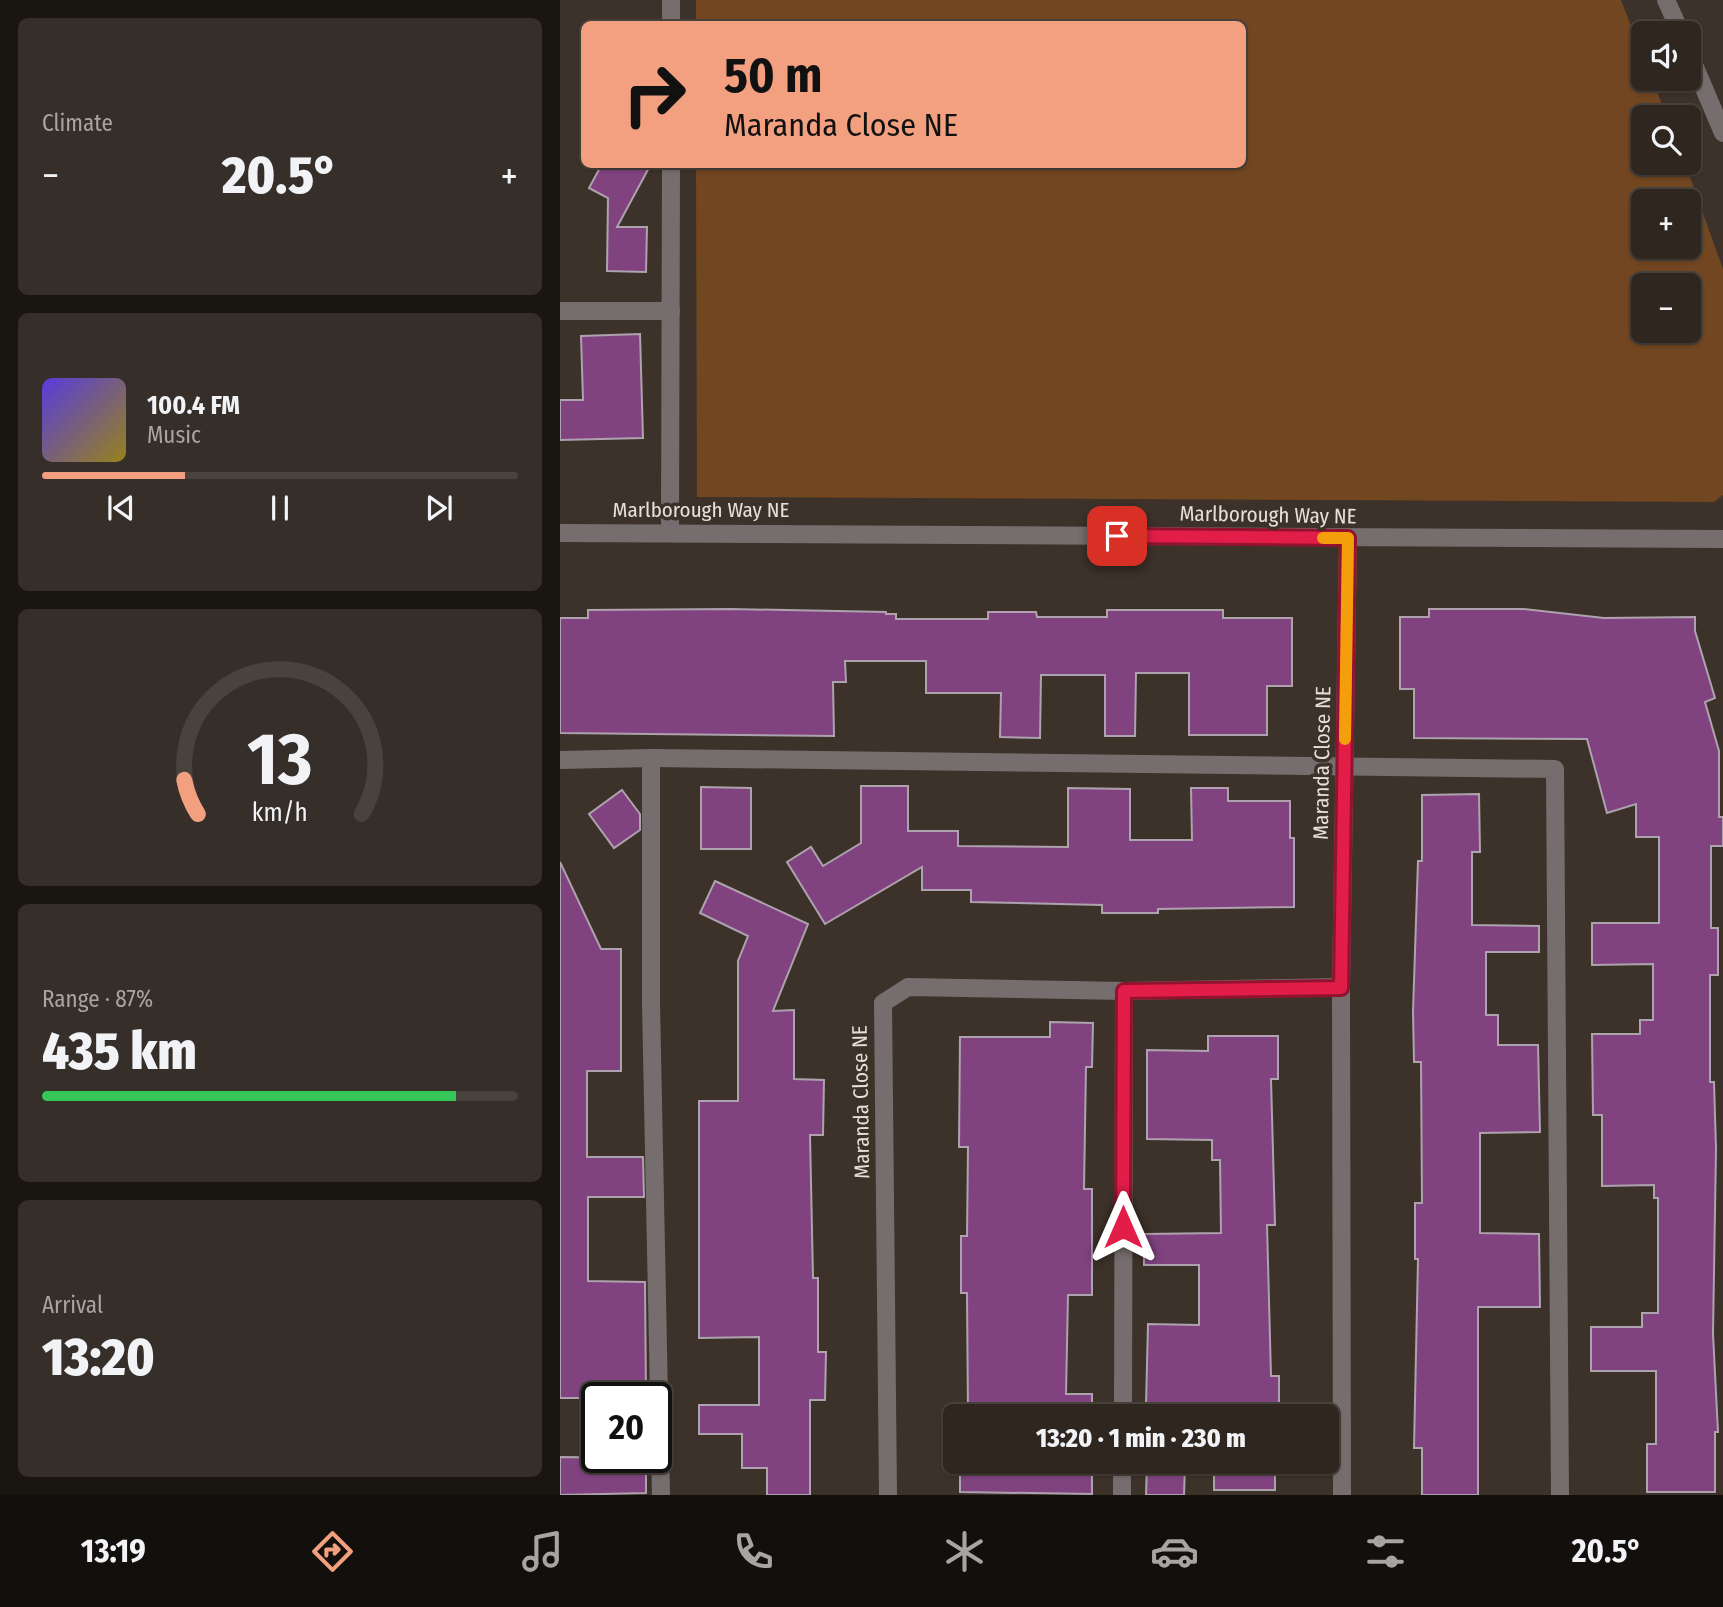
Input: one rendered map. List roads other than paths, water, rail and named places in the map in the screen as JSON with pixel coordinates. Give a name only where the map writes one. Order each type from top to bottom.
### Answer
[{"type":"street","points":[[671,0],[671,21]]},
{"type":"street","points":[[1666,0],[1676,21]]},
{"type":"street","points":[[1701,81],[1723,133]]},
{"type":"street","points":[[670,532],[671,168]]},
{"type":"street","points":[[560,311],[671,311]]},
{"type":"street","name":"Marlborough Way NE","points":[[560,533],[1723,540]]},
{"type":"street","name":"Maranda Close NE","points":[[1342,1495],[1341,988],[1348,538]]},
{"type":"street","points":[[651,758],[651,1016],[661,1495]]},
{"type":"street","points":[[560,760],[651,758],[1555,769],[1560,1495]]},
{"type":"street","name":"Maranda Close NE","points":[[888,1495],[883,1003],[908,987],[1124,991],[1341,988]]},
{"type":"street","points":[[1122,1404],[1124,991]]},
{"type":"street","points":[[1122,1474],[1122,1495]]}]
